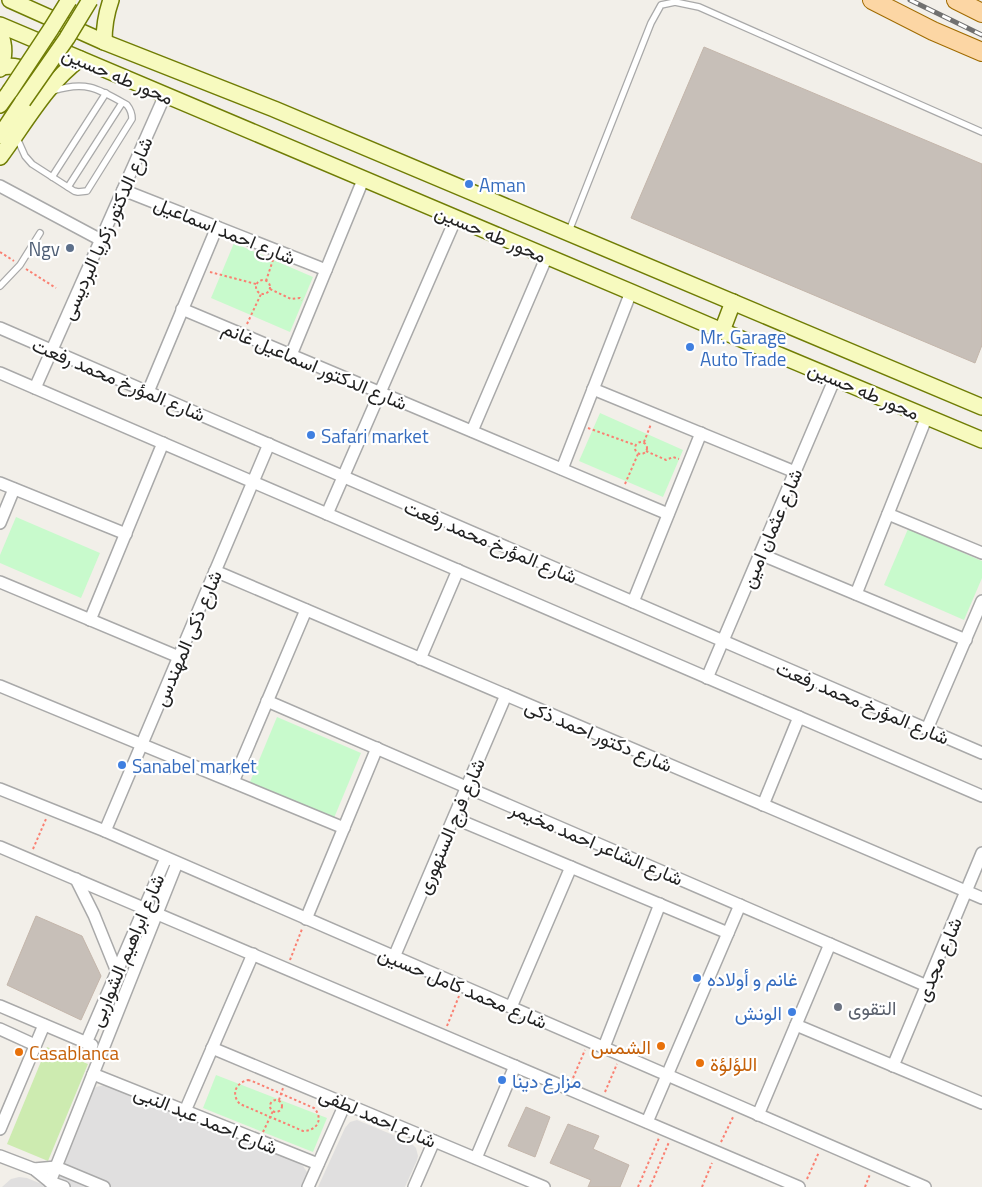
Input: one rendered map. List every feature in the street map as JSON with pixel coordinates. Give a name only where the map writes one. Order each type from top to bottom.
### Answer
[{"type":"main road","points":[[872,0],[982,52]]},
{"type":"main road","points":[[956,0],[982,13]]},
{"type":"street","name":"محور طه حسين","points":[[10,0],[30,4],[104,42],[274,109],[982,407]]},
{"type":"street","points":[[0,105],[52,29],[69,0]]},
{"type":"street","points":[[0,136],[67,38],[90,0]]},
{"type":"street","points":[[104,42],[104,23],[111,0]]},
{"type":"street","name":"محور طه حسين","points":[[0,25],[722,332],[982,440]]},
{"type":"street","points":[[0,33],[3,40],[4,54],[1,68],[15,66],[29,70],[39,80],[46,93]]},
{"type":"street","points":[[0,157],[46,93],[62,74],[80,59]]},
{"type":"street","name":"شارع الدكتور زكريا البرديسى","points":[[35,388],[166,95]]},
{"type":"street","points":[[291,355],[363,180]]},
{"type":"street","points":[[0,186],[101,240]]},
{"type":"street","name":"شارع احمد اسماعيل","points":[[123,190],[326,270]]},
{"type":"street","points":[[328,514],[456,218]]},
{"type":"street","points":[[148,392],[217,227]]},
{"type":"street","points":[[472,431],[547,256]]},
{"type":"street","points":[[562,469],[631,292]]},
{"type":"street","points":[[722,332],[732,302]]},
{"type":"street","name":"شارع الدكتور اسماعيل غانم","points":[[182,309],[668,514]]},
{"type":"street","name":"شارع المؤرخ محمد رفعت","points":[[0,328],[982,753]]},
{"type":"street","name":"شارع المؤرخ محمد رفعت","points":[[0,373],[982,796]]},
{"type":"street","name":"شارع عثمان امين","points":[[707,678],[835,378]]},
{"type":"street","points":[[593,389],[794,472]]},
{"type":"street","points":[[856,594],[927,416]]},
{"type":"street","points":[[633,602],[701,433]]},
{"type":"street","points":[[90,620],[163,443]]},
{"type":"street","name":"شارع ذكى المهندس","points":[[104,831],[269,444]]},
{"type":"street","points":[[0,484],[126,534]]},
{"type":"street","points":[[0,523],[14,489]]},
{"type":"street","points":[[888,514],[982,553]]},
{"type":"street","points":[[760,554],[966,640]]},
{"type":"street","points":[[420,659],[458,570]]},
{"type":"street","name":"شارع دكتور احمد ذكى","points":[[215,571],[982,898]]},
{"type":"street","points":[[0,582],[178,657]]},
{"type":"street","points":[[926,729],[982,602]]},
{"type":"street","points":[[233,782],[306,610]]},
{"type":"street","points":[[0,686],[344,828]]},
{"type":"street","name":"شارع فرج السنهورى","points":[[394,957],[506,695]]},
{"type":"street","name":"شارع الشاعر احمد مخيمر","points":[[267,701],[927,986]]},
{"type":"street","points":[[763,805],[799,718]]},
{"type":"street","points":[[306,919],[377,748]]},
{"type":"street","name":"شارع محمد كامل حسين","points":[[0,789],[104,831],[925,1187]]},
{"type":"street","name":"شارع الشاعر احمد مخيمر","points":[[454,818],[728,933]]},
{"type":"street","points":[[0,847],[799,1187]]},
{"type":"street","name":"شارع مجدى","points":[[893,1066],[982,853]]},
{"type":"street","name":"شارع ابراهيم الشواربى","points":[[86,1043],[166,858]]},
{"type":"street","name":"شارع ابراهيم الشواربى","points":[[50,1182],[177,863]]},
{"type":"street","points":[[511,1007],[571,868]]},
{"type":"street","points":[[76,879],[97,921],[117,972]]},
{"type":"street","points":[[604,1048],[660,904]]},
{"type":"street","points":[[647,1122],[740,905]]},
{"type":"street","points":[[758,1114],[830,944]]},
{"type":"street","points":[[185,1111],[253,954]]},
{"type":"street","points":[[0,1006],[103,1050]]},
{"type":"street","points":[[0,1129],[44,1025]]},
{"type":"street","points":[[796,1025],[981,1101]]},
{"type":"street","points":[[0,1029],[34,1045]]},
{"type":"street","name":"شارع احمد لطفى","points":[[212,1048],[476,1158],[527,1184],[544,1187]]},
{"type":"street","points":[[476,1158],[515,1066]]},
{"type":"street","name":"شارع احمد عبد النبى","points":[[93,1074],[318,1164]]},
{"type":"street","points":[[308,1187],[345,1104]]},
{"type":"street","points":[[414,1187],[434,1141]]},
{"type":"street","points":[[1,1161],[34,1169],[56,1167],[104,1187]]},
{"type":"street","points":[[34,1169],[50,1182],[64,1187]]},
{"type":"lane","points":[[568,233],[650,23],[661,5],[675,2],[699,7],[982,132]]},
{"type":"lane","points":[[16,135],[25,156],[32,164],[78,192],[87,191],[132,119],[130,109],[127,105],[106,93],[82,86],[64,87],[46,93]]},
{"type":"lane","points":[[52,177],[106,93]]},
{"type":"lane","points":[[68,187],[122,102]]},
{"type":"lane","points":[[0,286],[20,264],[40,233]]},
{"type":"path","points":[[266,281],[277,250]]},
{"type":"path","points":[[0,252],[56,288]]},
{"type":"path","points":[[199,268],[256,284],[260,281],[266,281]]},
{"type":"path","points":[[266,281],[270,289],[291,299],[300,298],[312,305]]},
{"type":"path","points":[[256,284],[257,292],[261,294],[266,294],[270,289]]},
{"type":"path","points":[[242,335],[261,294]]},
{"type":"path","points":[[646,451],[647,448],[644,442],[654,414]]},
{"type":"path","points":[[579,424],[635,445],[644,442]]},
{"type":"path","points":[[621,494],[638,454],[635,445]]},
{"type":"path","points":[[646,451],[666,460],[675,458],[688,465]]},
{"type":"path","points":[[638,454],[644,454],[646,451]]},
{"type":"path","points":[[29,859],[50,809]]},
{"type":"path","points":[[286,969],[306,919]]},
{"type":"path","points":[[443,1035],[463,986]]},
{"type":"path","points":[[568,1089],[589,1041]]},
{"type":"path","points":[[601,1102],[621,1055]]},
{"type":"path","points":[[252,1081],[310,1106],[317,1112],[318,1120],[315,1127],[308,1131],[303,1131],[270,1117],[237,1101],[235,1089],[240,1083],[252,1081]]},
{"type":"path","points":[[272,1100],[279,1100],[281,1102],[281,1109],[273,1111],[270,1109],[270,1103],[272,1100]]},
{"type":"path","points":[[259,1141],[273,1111]]},
{"type":"path","points":[[638,1187],[668,1131]]},
{"type":"path","points":[[650,1187],[668,1131]]},
{"type":"path","points":[[808,1178],[823,1142]]},
{"type":"shaded area","points":[[104,1085],[297,1162],[307,1172],[306,1187],[51,1187],[91,1092],[96,1087]]},
{"type":"shaded area","points":[[357,1120],[410,1142],[416,1148],[417,1160],[405,1187],[318,1187],[345,1128],[350,1122]]},
{"type":"shaded area","points":[[27,1178],[49,1187],[2,1187],[11,1179]]},
{"type":"green space","points":[[234,243],[313,277],[290,332],[211,298]]},
{"type":"green space","points":[[600,413],[683,450],[663,497],[579,461]]},
{"type":"green space","points":[[16,517],[100,553],[81,598],[0,563],[0,555]]},
{"type":"green space","points":[[908,529],[982,561],[982,578],[964,620],[884,585]]},
{"type":"green space","points":[[277,717],[361,753],[334,818],[250,782]]},
{"type":"green space","points":[[47,1047],[88,1064],[48,1161],[7,1144]]},
{"type":"green space","points":[[216,1075],[327,1118],[313,1152],[203,1108]]},
{"type":"building","points":[[704,47],[982,164],[982,345],[975,363],[631,218]]},
{"type":"building","points":[[36,916],[82,936],[101,976],[81,1020],[7,985]]},
{"type":"building","points":[[526,1107],[550,1117],[535,1157],[508,1146]]},
{"type":"building","points":[[568,1124],[599,1136],[593,1149],[629,1165],[620,1187],[588,1187],[591,1180],[550,1163]]},
{"type":"railway","points":[[910,0],[982,35]]},
{"type":"place","name":"Aman","points":[[469,184]]},
{"type":"place","name":"Ngv","points":[[70,248]]},
{"type":"place","name":"Mr. Garage Auto Trade","points":[[690,347]]},
{"type":"place","name":"Safari market","points":[[311,435]]},
{"type":"place","name":"Sanabel market","points":[[122,765]]},
{"type":"place","name":"غانم و أولاده","points":[[697,978]]},
{"type":"place","name":"التقوى","points":[[838,1007]]},
{"type":"place","name":"الونش","points":[[792,1012]]},
{"type":"place","name":"الشمس","points":[[661,1046]]},
{"type":"place","name":"Casablanca","points":[[19,1052]]},
{"type":"place","name":"اللؤلؤة","points":[[700,1063]]},
{"type":"place","name":"مزارع دينا","points":[[502,1080]]}]
